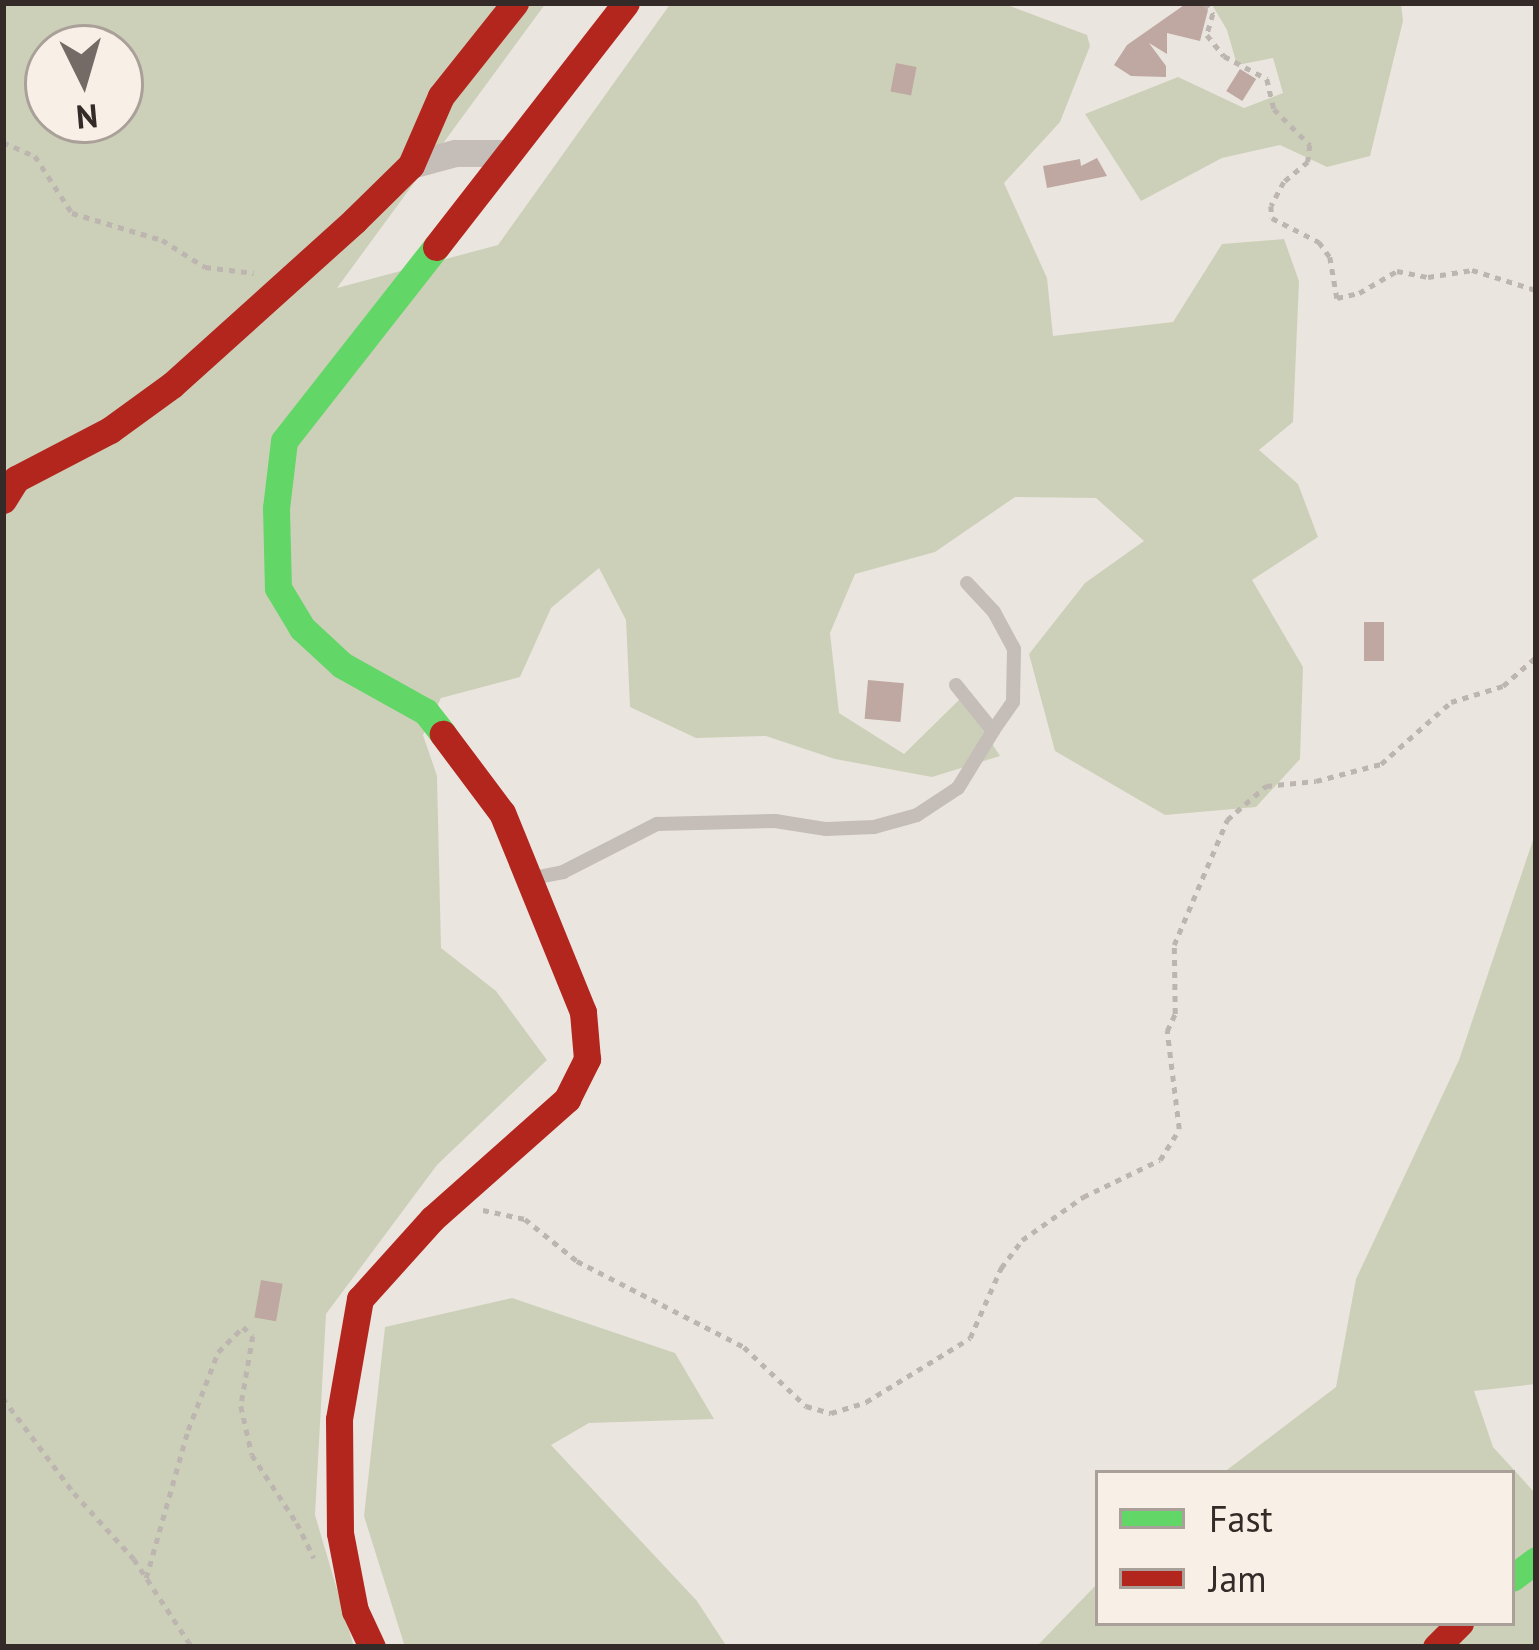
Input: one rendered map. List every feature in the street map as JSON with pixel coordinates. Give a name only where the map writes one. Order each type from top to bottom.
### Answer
[{"type":"street","points":[[3,500],[16,478],[110,430],[172,385],[411,166],[441,96],[485,34],[515,3]]},
{"type":"street","points":[[372,1647],[350,1585],[340,1533],[339,1419],[360,1300],[460,1194],[567,1099],[586,1059],[583,1012],[502,813],[426,712],[342,665],[302,628],[278,588],[276,508],[284,441],[626,3]]},
{"type":"street","points":[[411,166],[455,153],[506,153]]},
{"type":"lane","points":[[529,879],[563,872],[657,824],[737,820],[826,829],[874,827],[917,815],[958,788],[1012,702],[1014,649],[994,612],[967,583]]},
{"type":"lane","points":[[956,685],[993,731]]},
{"type":"path","points":[[1205,3],[1214,14],[1207,35],[1224,56],[1267,79],[1274,109],[1310,145],[1308,162],[1284,182],[1271,206],[1272,218],[1319,242],[1330,257],[1337,298],[1359,293],[1397,271],[1428,277],[1472,270],[1536,290]]},
{"type":"path","points":[[3,142],[35,156],[72,213],[162,240],[205,267],[239,276],[260,273]]},
{"type":"path","points":[[460,1194],[494,1216],[525,1219],[577,1261],[744,1347],[806,1406],[831,1413],[866,1402],[970,1338],[1001,1268],[1022,1240],[1083,1197],[1160,1160],[1179,1129],[1167,1031],[1175,1014],[1174,945],[1227,820],[1266,786],[1316,781],[1382,764],[1451,702],[1504,686],[1536,657]]},
{"type":"path","points":[[146,1578],[188,1430],[218,1352],[242,1328],[253,1336],[241,1406],[252,1455],[298,1523],[318,1567],[350,1585]]},
{"type":"path","points":[[3,1398],[146,1578],[192,1647]]},
{"type":"green space","points":[[3,3],[546,3],[337,288],[498,245],[671,3],[1002,3],[1087,35],[1090,46],[1060,122],[1004,183],[1047,278],[1053,336],[1173,322],[1222,244],[1284,239],[1299,281],[1293,422],[1259,450],[1298,484],[1318,537],[1252,580],[1303,667],[1300,759],[1256,807],[1165,815],[1055,751],[1029,654],[1085,583],[1144,541],[1096,498],[1015,497],[935,552],[855,574],[830,633],[839,713],[904,754],[962,697],[1000,756],[932,777],[835,759],[766,736],[696,738],[630,707],[626,620],[599,568],[551,608],[520,677],[441,698],[423,735],[437,776],[441,948],[496,991],[547,1060],[437,1165],[326,1314],[315,1515],[354,1647],[3,1647]]},
{"type":"green space","points":[[1211,3],[1401,3],[1403,21],[1370,156],[1327,167],[1280,145],[1222,158],[1141,201],[1085,114],[1178,77],[1244,108],[1283,93],[1273,58],[1237,65],[1227,30]]},
{"type":"green space","points":[[1536,831],[1536,1384],[1474,1391],[1493,1447],[1514,1470],[1227,1470],[1336,1387],[1356,1279],[1459,1060]]},
{"type":"green space","points":[[512,1298],[675,1353],[714,1419],[589,1423],[551,1445],[697,1601],[727,1647],[405,1647],[364,1516],[385,1327]]},
{"type":"green space","points":[[1515,1471],[1536,1494],[1536,1647],[1036,1647],[1095,1586],[1095,1626],[1515,1626]]},
{"type":"building","points":[[1187,3],[1202,3],[1208,10],[1200,41],[1167,33],[1167,54],[1149,43],[1166,66],[1166,77],[1131,76],[1114,65],[1127,45]]},
{"type":"building","points":[[896,63],[917,67],[911,95],[890,91]]},
{"type":"building","points":[[1240,69],[1256,79],[1242,101],[1226,91]]},
{"type":"building","points":[[1097,158],[1107,176],[1047,188],[1043,166],[1080,159],[1081,166]]},
{"type":"building","points":[[1364,622],[1384,622],[1384,661],[1364,661]]},
{"type":"building","points":[[868,680],[904,683],[900,722],[865,719]]},
{"type":"building","points":[[261,1280],[283,1284],[276,1321],[254,1317]]},
{"type":"traffic: fast","points":[[436,247],[284,441],[276,508],[278,588],[302,628],[342,665],[426,712],[443,734]]},
{"type":"traffic: fast","points":[[1515,1576],[1536,1560]]},
{"type":"traffic: jam","points":[[3,500],[16,479],[110,430],[172,385],[355,220],[411,165],[441,96],[515,3]]},
{"type":"traffic: jam","points":[[436,247],[626,3]]},
{"type":"traffic: jam","points":[[372,1647],[355,1611],[340,1533],[339,1419],[360,1299],[432,1219],[567,1099],[587,1059],[583,1012],[502,813],[443,734]]},
{"type":"traffic: jam","points":[[1436,1647],[1457,1626]]}]
